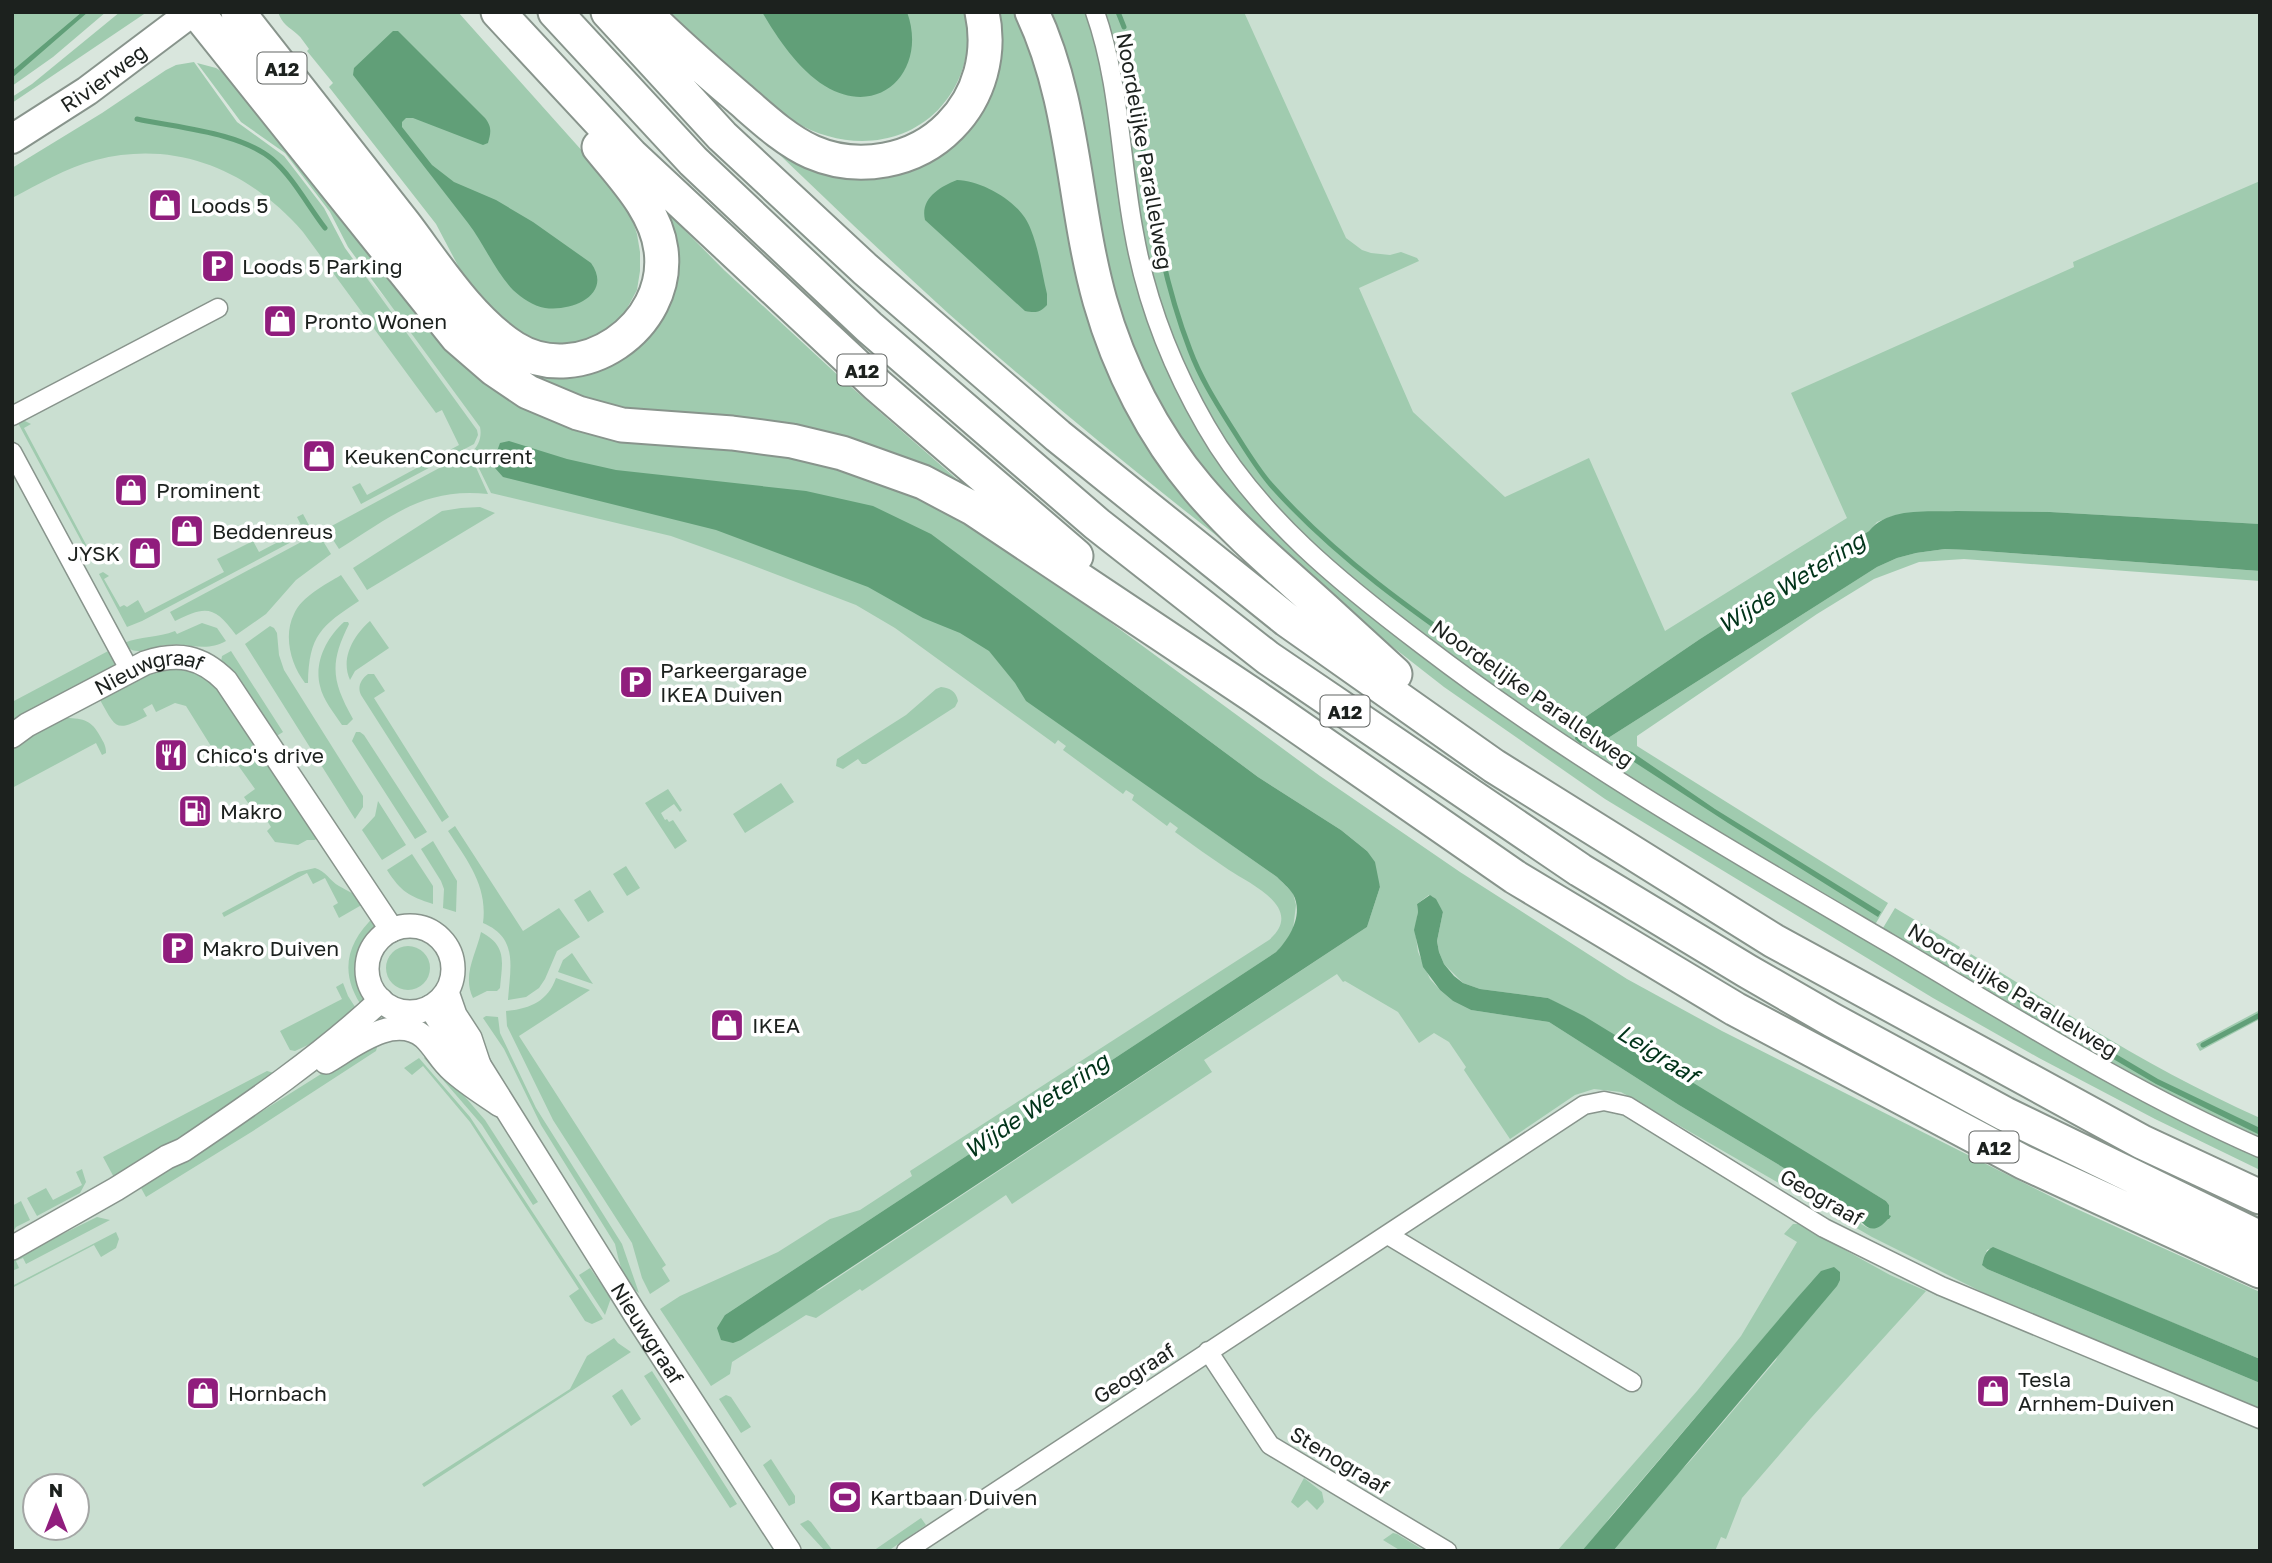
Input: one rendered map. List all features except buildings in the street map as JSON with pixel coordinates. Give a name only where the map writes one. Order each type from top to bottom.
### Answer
[{"type":"highway","name":"A12","points":[[195,12],[457,337],[494,369],[528,392],[578,413],[622,425],[732,433],[792,441],[842,453],[913,478],[974,509],[1254,696],[1515,877],[1735,1009],[2023,1163],[2260,1271]]},
{"type":"highway","name":"A12","points":[[238,12],[467,306],[514,348],[534,357],[554,361],[595,355],[617,344],[633,330],[656,294],[661,251],[655,226],[629,185],[490,12]]},
{"type":"highway","name":"A12","points":[[498,12],[631,155],[877,385],[1062,544],[1254,696]]},
{"type":"highway","name":"A12","points":[[555,12],[693,161],[869,327],[1097,524],[1268,658],[1580,870],[1759,978],[2005,1114],[2260,1238]]},
{"type":"highway","name":"A12","points":[[608,12],[722,136],[875,278],[1068,445],[1287,620],[1494,766],[1787,948],[2131,1136],[2260,1197]]},
{"type":"highway","points":[[643,12],[754,112],[796,143],[812,152],[838,160],[868,162],[896,158],[916,150],[940,136],[964,110],[982,71],[986,46],[982,12]]},
{"type":"highway","name":"A12","points":[[1031,12],[1043,36],[1056,74],[1069,135],[1086,244],[1100,301],[1117,352],[1171,453],[1198,487],[1260,553],[1494,766]]},
{"type":"main road","name":"Rivierweg","points":[[12,139],[87,91],[195,12]]},
{"type":"street","name":"Noordelijke Parallelweg","points":[[1095,12],[1107,49],[1112,77],[1138,254],[1170,355],[1208,429],[1234,469],[1298,543],[1370,605],[1494,699],[1611,777],[2124,1081],[2260,1148]]},
{"type":"street","points":[[18,412],[218,308]]},
{"type":"street","points":[[12,452],[130,671]]},
{"type":"street","name":"Nieuwgraaf","points":[[17,730],[161,657],[174,656],[202,662],[217,672],[233,690],[392,930]]},
{"type":"street","points":[[402,927],[421,928],[441,940],[452,960],[453,971],[439,999],[410,1012],[389,1007],[381,1000],[373,991],[367,968],[369,956],[382,936],[402,927]]},
{"type":"street","name":"Nieuwgraaf","points":[[439,999],[439,1024],[457,1046],[479,1065],[635,1314],[789,1551]]},
{"type":"street","name":"Nieuwgraaf","points":[[12,1248],[183,1150],[268,1093],[353,1027],[381,1000]]},
{"type":"street","name":"Nieuwgraaf","points":[[268,1093],[378,1032],[400,1029],[422,1036],[451,1070],[510,1113]]},
{"type":"street","name":"Geograaf","points":[[906,1551],[1584,1105],[1604,1101],[1627,1106],[1824,1228],[1941,1286],[2260,1419]]},
{"type":"street","points":[[1388,1235],[1632,1382]]},
{"type":"street","name":"Stenograaf","points":[[1208,1351],[1270,1445],[1447,1551]]},
{"type":"shaded area","points":[[12,12],[106,12],[53,57],[12,86]]},
{"type":"shaded area","points":[[120,12],[147,12],[12,103],[12,97],[32,84]]},
{"type":"shaded area","points":[[278,12],[458,12],[619,195],[632,219],[640,252],[637,290],[624,314],[596,337],[579,344],[545,345],[504,324],[465,279],[436,224],[329,87],[333,83],[307,51],[309,49],[302,39],[284,22]]},
{"type":"shaded area","points":[[664,12],[965,12],[967,52],[954,89],[938,110],[923,123],[888,138],[850,140],[831,137],[795,122],[760,96]]},
{"type":"shaded area","points":[[996,12],[1023,12],[1034,37],[1088,286],[1240,554],[1020,376],[949,314],[729,106],[773,138],[926,159]]},
{"type":"shaded area","points":[[1047,12],[1090,12],[1161,340],[1268,515],[1569,755],[2260,1153],[2260,1170],[2039,1058],[1933,998],[1605,799],[1444,687],[1357,619],[1262,536],[1192,458],[1143,377],[1119,319]]},
{"type":"shaded area","points":[[1100,12],[1244,12],[1346,238],[1371,253],[1390,255],[1401,252],[1419,261],[1359,288],[1413,412],[1505,497],[1589,458],[1665,631],[1847,518],[1791,393],[2074,267],[2073,262],[2260,181],[2260,524],[2050,512],[1956,511],[1896,515],[1877,522],[1869,531],[1700,639],[1581,720],[1577,732],[1582,744],[1583,741],[1605,740],[1877,567],[1916,553],[1945,549],[1969,550],[2260,571],[2260,581],[1964,559],[1919,562],[1874,579],[1817,614],[1637,736],[1637,746],[1888,903],[1876,923],[1868,925],[1515,708],[1297,536],[1240,469],[1193,394],[1150,284],[1116,72],[1136,48],[1131,36],[1109,33]]},
{"type":"shaded area","points":[[1146,12],[2260,12],[2260,552],[1952,534],[1616,713],[1579,680]]},
{"type":"shaded area","points":[[194,62],[237,122],[284,156],[324,208],[345,248],[477,430],[474,444],[361,504],[352,487],[360,483],[367,495],[459,445],[442,410],[436,413],[303,232],[260,192],[236,177],[183,157],[126,155],[74,167],[12,198],[12,168],[166,70]]},
{"type":"shaded area","points":[[197,63],[216,68],[229,76],[487,381],[731,447],[850,468],[948,510],[1032,565],[1320,776],[1460,872],[1627,979],[1722,1031],[2068,1205],[2260,1292],[2260,1359],[1993,1248],[1987,1250],[1982,1264],[1987,1269],[2260,1383],[2260,1409],[1990,1296],[1872,1237],[1621,1092],[1594,1089],[1575,1095],[1510,1139],[1464,1070],[1466,1067],[1449,1042],[1434,1033],[1419,1043],[1398,1012],[1343,982],[1337,974],[1204,1060],[1212,1072],[1012,1204],[1006,1195],[862,1291],[860,1289],[816,1318],[806,1315],[732,1362],[730,1374],[711,1386],[660,1309],[680,1296],[778,1252],[830,1219],[860,1210],[912,1176],[910,1171],[1269,940],[1279,928],[1281,918],[1278,907],[1261,890],[1175,832],[1178,828],[1170,822],[1167,826],[1132,800],[1134,795],[1126,790],[1123,794],[1063,750],[1066,746],[1058,740],[1055,744],[895,628],[856,605],[671,536],[491,493],[471,452],[479,441],[480,427],[348,247],[330,212],[285,153],[241,122]],"holes":[[[1087,650],[1258,777],[1341,830],[1367,851],[1380,887],[1367,927],[819,1290],[725,1315],[1276,952],[1287,941],[1293,929],[1296,905],[1293,893],[1277,877],[1186,813]],[[1429,895],[1443,912],[1437,941],[1439,952],[1444,964],[1463,983],[1480,989],[1548,998],[1886,1201],[1889,1215],[1868,1228],[1861,1224],[1854,1210],[1679,1105],[1549,1022],[1471,1010],[1453,1001],[1430,979],[1418,952],[1415,930],[1417,904]]]},
{"type":"shaded area","points":[[137,119],[237,139],[325,228],[520,455],[920,571],[1354,915],[1370,917],[1565,1015],[1873,1210],[2260,1371],[2260,1551],[12,1551],[12,186]]},
{"type":"shaded area","points":[[646,191],[724,270],[842,379],[1006,522],[970,499],[638,418],[541,389],[521,365],[646,325]]},
{"type":"shaded area","points":[[23,420],[31,424],[24,428],[90,552],[96,550],[98,555],[94,562],[18,423]]},
{"type":"shaded area","points":[[469,452],[488,494],[465,493],[426,500],[392,516],[339,549],[326,529]]},
{"type":"shaded area","points":[[480,507],[495,513],[367,590],[353,568],[442,511]]},
{"type":"shaded area","points":[[303,514],[312,531],[127,627],[99,574],[103,572],[109,576],[104,579],[120,607],[127,607],[138,600],[145,613],[224,572],[217,559],[253,541],[259,552],[303,529],[297,517]]},
{"type":"shaded area","points":[[318,533],[331,554],[296,580],[266,614],[236,635],[222,618],[209,611],[195,612],[175,621],[170,612]]},
{"type":"shaded area","points":[[341,575],[359,601],[326,625],[320,633],[311,653],[308,683],[305,683],[290,650],[289,632],[294,614],[302,602],[314,592]]},
{"type":"shaded area","points":[[370,621],[389,648],[355,671],[350,680],[347,663],[350,647]]},
{"type":"shaded area","points":[[344,622],[349,624],[338,650],[336,672],[337,683],[353,719],[347,725],[342,725],[326,701],[319,677],[323,651]]},
{"type":"shaded area","points":[[202,623],[217,628],[226,641],[204,647],[174,644],[142,651],[132,650],[124,643],[175,631],[177,634]]},
{"type":"shaded area","points":[[270,626],[277,633],[279,655],[284,670],[363,796],[363,807],[355,819],[245,644]]},
{"type":"shaded area","points":[[112,649],[117,664],[115,667],[12,722],[12,702]]},
{"type":"shaded area","points":[[231,651],[283,732],[275,737],[230,669],[221,662],[222,656]]},
{"type":"shaded area","points":[[173,668],[196,673],[216,686],[317,838],[315,840],[307,840],[298,845],[275,842],[267,831],[271,827],[266,819],[261,822],[244,797],[255,789],[235,761],[224,767],[186,706],[175,703],[156,712],[152,704],[143,709],[147,716],[128,725],[122,726],[113,722],[100,700],[148,672]]},
{"type":"shaded area","points":[[368,674],[374,674],[385,691],[374,698],[449,817],[442,822],[361,695],[360,683]]},
{"type":"shaded area","points":[[941,687],[954,692],[958,701],[955,707],[866,764],[862,764],[858,759],[843,769],[836,766],[837,759],[906,715]]},
{"type":"shaded area","points":[[66,718],[83,720],[90,724],[103,741],[106,753],[102,755],[96,743],[12,788],[12,744]]},
{"type":"shaded area","points":[[356,732],[364,735],[427,832],[415,839],[352,741]]},
{"type":"shaded area","points":[[781,783],[794,802],[745,833],[733,814]]},
{"type":"shaded area","points":[[668,789],[682,810],[680,812],[674,804],[661,813],[665,820],[673,820],[687,841],[675,849],[645,803]]},
{"type":"shaded area","points":[[378,801],[406,845],[382,860],[362,830],[375,816]]},
{"type":"shaded area","points":[[455,826],[523,931],[559,908],[580,937],[557,951],[539,988],[526,997],[508,1000],[510,955],[502,937],[483,923],[484,910],[479,885],[469,863],[448,831]]},
{"type":"shaded area","points":[[433,841],[457,881],[456,912],[443,908],[444,889],[421,849]]},
{"type":"shaded area","points":[[412,854],[433,886],[433,904],[406,892],[387,870]]},
{"type":"shaded area","points":[[626,866],[640,888],[627,896],[613,874]]},
{"type":"shaded area","points":[[315,868],[365,903],[339,918],[333,906],[338,903],[325,878],[313,884],[307,873],[224,917],[222,913],[298,872]]},
{"type":"shaded area","points":[[590,890],[604,912],[588,922],[574,900]]},
{"type":"shaded area","points":[[1895,908],[1960,947],[1948,968],[1943,970],[1883,932]]},
{"type":"shaded area","points":[[375,916],[380,929],[366,946],[361,963],[361,972],[373,1000],[364,1009],[351,984],[349,960],[357,938]]},
{"type":"shaded area","points":[[481,932],[490,937],[499,949],[502,963],[500,988],[473,998],[469,973]]},
{"type":"shaded area","points":[[408,946],[424,952],[430,968],[424,984],[408,990],[392,984],[386,968],[392,952]]},
{"type":"shaded area","points":[[572,953],[593,984],[558,972],[563,960]]},
{"type":"shaded area","points":[[1971,954],[2079,1021],[2064,1038],[1957,977]]},
{"type":"shaded area","points":[[556,978],[590,990],[519,1036],[666,1265],[662,1268],[670,1281],[650,1294],[642,1278],[632,1243],[553,1120],[507,1026],[506,1011],[537,1002],[548,993]]},
{"type":"shaded area","points":[[343,983],[359,1013],[338,1031],[295,1051],[290,1050],[280,1031],[342,999],[336,987]]},
{"type":"shaded area","points":[[2260,1010],[2260,1019],[2200,1051],[2196,1044]]},
{"type":"shaded area","points":[[498,1017],[500,1033],[536,1108],[622,1244],[639,1293],[625,1278],[615,1244],[541,1125],[504,1049],[483,1018]]},
{"type":"shaded area","points":[[2087,1026],[2172,1075],[2260,1118],[2260,1143],[2076,1048],[2076,1042]]},
{"type":"shaded area","points":[[375,1040],[378,1044],[376,1051],[146,1197],[141,1188],[145,1179],[186,1159]]},
{"type":"shaded area","points":[[428,1054],[485,1120],[538,1202],[533,1205],[482,1125],[424,1058]]},
{"type":"shaded area","points":[[419,1058],[470,1117],[603,1319],[592,1324],[585,1321],[569,1296],[579,1289],[470,1122],[423,1066],[412,1075],[404,1068]]},
{"type":"shaded area","points":[[267,1071],[278,1074],[117,1183],[103,1157]]},
{"type":"shaded area","points":[[82,1169],[86,1182],[80,1193],[37,1216],[27,1198],[46,1188],[53,1200],[82,1185],[76,1172]]},
{"type":"shaded area","points":[[21,1201],[30,1220],[16,1227],[13,1232],[12,1206]]},
{"type":"shaded area","points":[[97,1217],[110,1220],[26,1264],[23,1258],[16,1261],[19,1268],[12,1271],[12,1259]]},
{"type":"shaded area","points":[[1793,1224],[1798,1224],[1890,1275],[1926,1291],[1742,1498],[1726,1539],[1721,1537],[1715,1551],[1604,1551],[1691,1460],[1776,1360],[1812,1281],[1610,1517],[1586,1551],[1557,1551],[1697,1391],[1741,1336],[1797,1242],[1784,1234]]},
{"type":"shaded area","points":[[116,1232],[119,1239],[116,1248],[101,1257],[94,1245],[12,1288],[12,1286]]},
{"type":"shaded area","points":[[590,1268],[611,1298],[605,1315],[579,1275]]},
{"type":"shaded area","points":[[614,1338],[631,1352],[424,1487],[422,1484],[570,1389],[587,1356]]},
{"type":"shaded area","points":[[652,1371],[737,1504],[730,1508],[644,1376]]},
{"type":"shaded area","points":[[622,1389],[641,1419],[631,1426],[612,1396]]},
{"type":"shaded area","points":[[726,1395],[731,1397],[751,1427],[741,1433],[719,1399]]},
{"type":"shaded area","points":[[771,1459],[795,1496],[795,1503],[789,1506],[763,1465]]},
{"type":"shaded area","points":[[1304,1478],[1322,1492],[1324,1502],[1317,1510],[1307,1500],[1298,1508],[1291,1502]]},
{"type":"shaded area","points":[[921,1518],[926,1525],[888,1551],[873,1551]]},
{"type":"shaded area","points":[[808,1520],[833,1551],[825,1551],[800,1524]]},
{"type":"shaded area","points":[[1393,1533],[1425,1551],[1401,1551],[1383,1540]]},
{"type":"water","points":[[82,12],[88,12],[12,78],[12,71]]},
{"type":"water","points":[[762,12],[907,12],[912,33],[911,52],[905,69],[895,83],[881,93],[864,97],[845,95],[825,86],[797,62]]},
{"type":"water","points":[[393,31],[398,31],[485,118],[490,133],[488,143],[483,145],[413,118],[406,118],[402,127],[432,165],[454,182],[496,200],[533,222],[591,263],[597,284],[587,299],[567,307],[545,308],[528,301],[513,290],[468,223],[353,75],[354,68]]},
{"type":"water","points":[[957,180],[979,184],[1001,195],[1026,220],[1036,245],[1047,294],[1047,305],[1042,310],[1025,311],[925,220],[925,206],[932,195]]},
{"type":"water","points":[[509,441],[567,459],[616,470],[806,491],[873,506],[931,534],[1258,777],[1341,830],[1367,851],[1375,862],[1380,887],[1367,927],[741,1340],[733,1343],[721,1340],[717,1328],[725,1315],[1276,952],[1294,925],[1296,902],[1293,894],[1277,877],[1026,701],[989,651],[960,633],[923,618],[868,587],[716,530],[503,477],[495,468],[496,454],[500,443]]},
{"type":"water","name":"Wijde Wetering","points":[[1909,512],[2050,512],[2260,524],[2260,571],[1969,550],[1945,549],[1916,553],[1877,567],[1605,740],[1583,741],[1581,744],[1575,739],[1581,720],[1700,639],[1869,531],[1877,523]]},
{"type":"water","points":[[1626,750],[1881,912],[1878,917],[1628,758],[1624,754]]},
{"type":"water","points":[[1430,895],[1436,899],[1443,912],[1437,941],[1439,952],[1444,964],[1463,983],[1480,989],[1548,998],[1584,1016],[1886,1201],[1891,1216],[1889,1219],[1878,1228],[1869,1228],[1854,1210],[1679,1105],[1549,1022],[1471,1010],[1453,1001],[1440,990],[1423,967],[1414,930],[1417,904]]},
{"type":"water","points":[[1977,970],[2055,1017],[2052,1022],[1974,975]]},
{"type":"water","points":[[2094,1041],[2158,1079],[2260,1128],[2260,1135],[2156,1084],[2091,1046]]},
{"type":"water","points":[[1993,1247],[2260,1359],[2260,1383],[1987,1269],[1982,1265],[1983,1259]]},
{"type":"water","points":[[1834,1267],[1840,1272],[1837,1286],[1613,1551],[1582,1551],[1797,1298],[1821,1271]]},
{"type":"waterway","points":[[1118,12],[1124,27]]},
{"type":"waterway","points":[[1131,65],[1153,209],[1178,316],[1203,379],[1250,456],[1272,486],[1304,519],[1373,580],[1558,713]]},
{"type":"waterway","points":[[137,119],[226,137],[258,150],[287,174],[325,228]]},
{"type":"waterway","points":[[2203,1045],[2260,1015]]},
{"type":"place","name":"Loods 5","points":[[165,205]]},
{"type":"place","name":"Loods 5 Parking","points":[[218,266]]},
{"type":"place","name":"Pronto Wonen","points":[[280,321]]},
{"type":"place","name":"KeukenConcurrent","points":[[319,456]]},
{"type":"place","name":"Prominent","points":[[131,490]]},
{"type":"place","name":"Beddenreus","points":[[187,531]]},
{"type":"place","name":"JYSK","points":[[145,553]]},
{"type":"place","name":"Parkeergarage IKEA Duiven","points":[[636,682]]},
{"type":"place","name":"Chico's drive","points":[[171,755]]},
{"type":"place","name":"Makro","points":[[195,811]]},
{"type":"place","name":"Makro Duiven","points":[[178,948]]},
{"type":"place","name":"IKEA","points":[[727,1025]]},
{"type":"place","name":"Tesla Arnhem-Duiven","points":[[1993,1391]]},
{"type":"place","name":"Hornbach","points":[[203,1393]]},
{"type":"place","name":"Kartbaan Duiven","points":[[845,1497]]},
{"type":"water label","name":"Leigraaf","points":[[1658,1053]]}]
